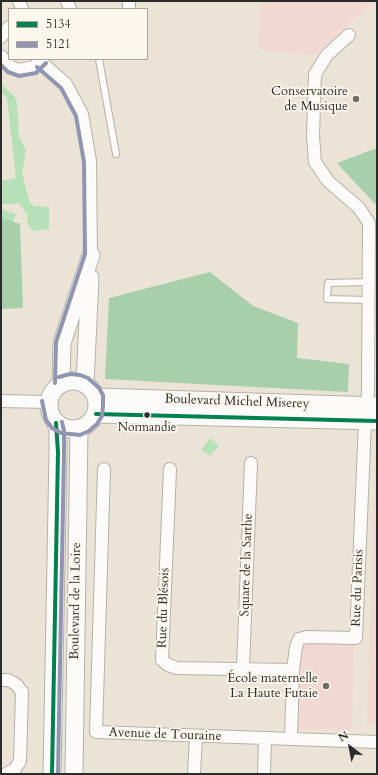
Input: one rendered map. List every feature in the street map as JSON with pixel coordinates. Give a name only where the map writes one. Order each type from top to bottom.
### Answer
[{"type":"street","points":[[1,37],[8,28]]},
{"type":"street","points":[[349,35],[327,55],[315,74],[313,136],[315,162],[328,181],[359,208],[369,223],[369,300],[373,337],[372,413]]},
{"type":"street","points":[[1,56],[11,67],[19,70],[27,69],[41,60],[66,84],[82,114],[90,161],[91,255],[84,383]]},
{"type":"street","points":[[61,383],[62,343],[91,255]]},
{"type":"street","points":[[71,380],[84,383],[90,387],[96,405],[92,420],[78,429],[70,429],[56,423],[51,417],[48,402],[54,389],[61,383],[71,380]]},
{"type":"street","points":[[1,401],[48,402]]},
{"type":"street","name":"Boulevard Michel Miserey","points":[[96,405],[372,413]]},
{"type":"street","name":"Rue du Parisis","points":[[291,738],[293,670],[296,646],[299,639],[356,638],[372,413]]},
{"type":"street","name":"Boulevard de la Loire","points":[[52,774],[58,452],[58,432],[56,423]]},
{"type":"street","name":"Boulevard de la Loire","points":[[74,774],[78,429]]},
{"type":"street","name":"Square de la Sarthe","points":[[243,668],[251,463]]},
{"type":"street","name":"Avenue de Touraine","points":[[104,469],[96,732],[377,742]]},
{"type":"street","name":"Rue du Blésois","points":[[170,469],[162,660],[168,665],[177,668],[293,670]]},
{"type":"street","points":[[1,680],[8,680],[16,684],[22,692],[20,761],[15,769],[6,774]]},
{"type":"street","points":[[194,774],[196,736]]},
{"type":"street","points":[[264,774],[265,739]]},
{"type":"lane","points":[[99,60],[116,154]]},
{"type":"lane","points":[[369,282],[328,283],[327,299],[369,300]]},
{"type":"shaded area","points":[[260,1],[375,1],[315,55],[259,50]]},
{"type":"shaded area","points":[[376,441],[377,724],[367,724]]},
{"type":"shaded area","name":"École maternelle La Haute Futaie","points":[[301,643],[354,644],[352,730],[299,729]]},
{"type":"green space","points":[[1,84],[14,96],[17,102],[19,136],[26,150],[22,173],[29,201],[34,206],[49,207],[49,229],[32,231],[27,222],[28,214],[18,203],[1,205],[1,181],[16,178],[7,98],[1,92]]},
{"type":"green space","points":[[377,148],[377,206],[337,163]]},
{"type":"green space","points":[[1,209],[16,214],[13,223],[1,219]]},
{"type":"green space","points":[[1,218],[20,224],[23,308],[1,309]]},
{"type":"green space","points":[[210,272],[253,306],[298,323],[297,358],[349,364],[348,392],[105,379],[109,298]]},
{"type":"green space","points":[[210,438],[219,445],[210,456],[201,450]]},
{"type":"transit line","name":"5121","points":[[1,65],[8,72],[19,76],[36,73],[46,63]]},
{"type":"transit line","name":"5121","points":[[37,67],[61,88],[76,116],[84,162],[85,254],[56,342],[55,383]]},
{"type":"transit line","name":"5121","points":[[42,401],[46,420],[52,428],[61,433],[80,435],[89,431],[97,424],[102,416],[103,406],[103,395],[99,388],[88,378],[80,375],[70,374],[59,377]]},
{"type":"transit line","name":"5134","points":[[96,414],[377,421]]},
{"type":"transit line","name":"5121","points":[[58,774],[64,452],[64,431],[62,422]]},
{"type":"transit line","name":"5134","points":[[52,774],[58,452],[56,423]]},
{"type":"place","name":"Conservatoire de Musique","points":[[356,99]]},
{"type":"place","name":"Normandie","points":[[147,415]]},
{"type":"place","name":"École maternelle La Haute Futaie","points":[[326,686]]}]
